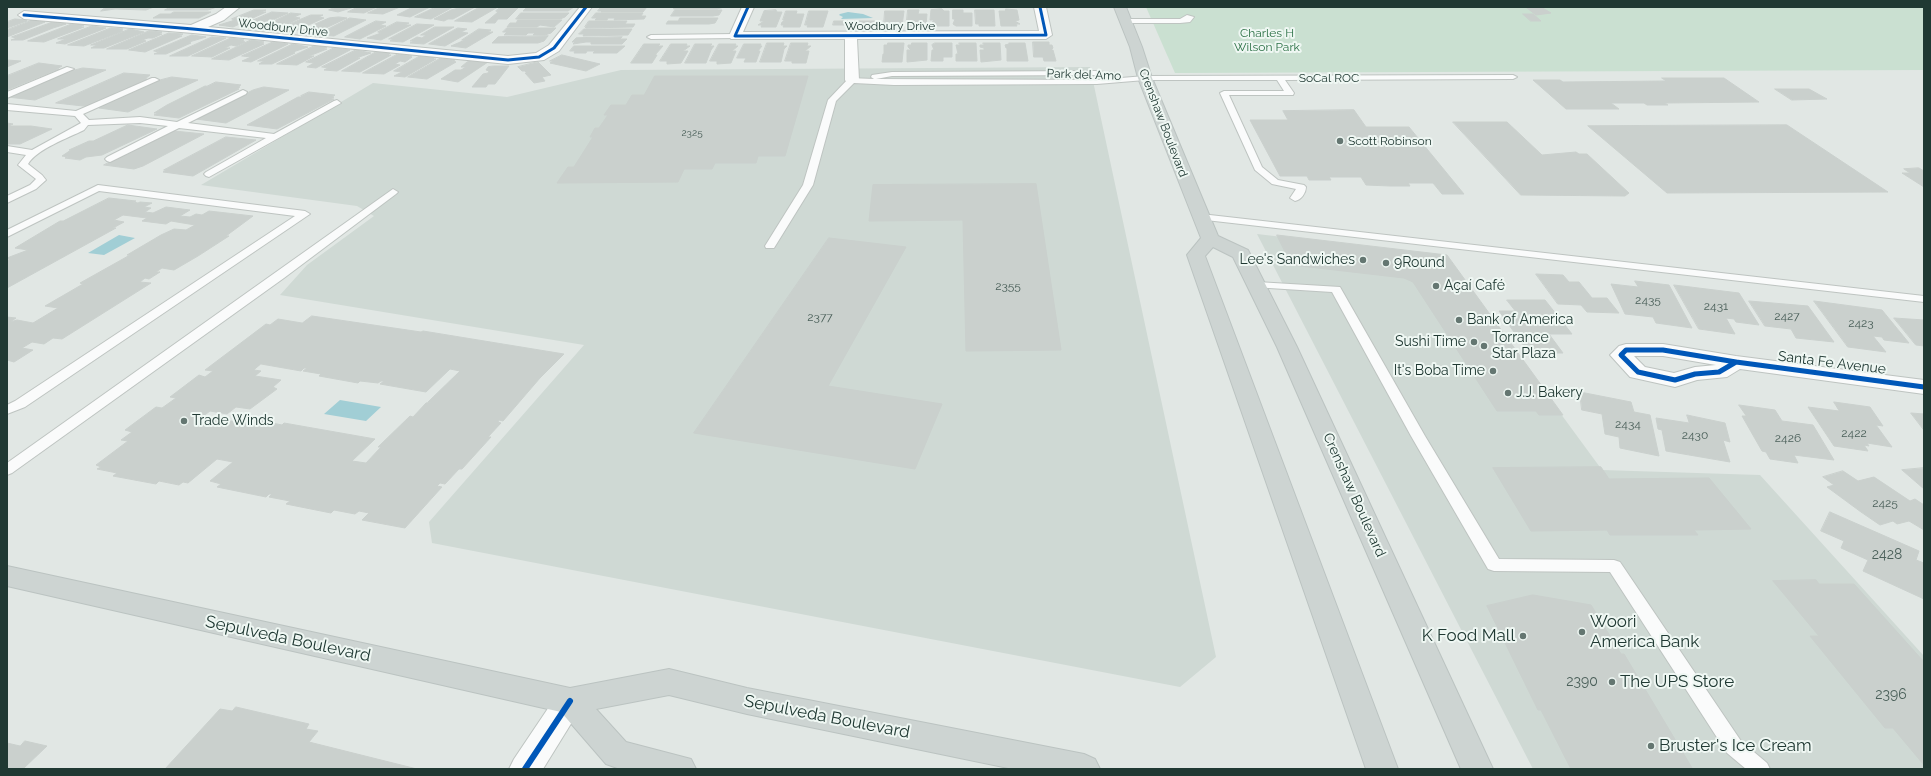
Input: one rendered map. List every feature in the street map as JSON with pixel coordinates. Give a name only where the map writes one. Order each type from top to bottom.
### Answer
[{"type":"main road","name":"Crenshaw Boulevard","points":[[1120,7],[1136,47],[1144,78],[1210,239],[1241,254],[1287,346],[1478,769]]},
{"type":"main road","points":[[1210,239],[1196,255],[1229,350],[1266,446],[1382,769]]},
{"type":"main road","name":"Sepulveda Boulevard","points":[[7,576],[570,702],[669,682],[747,701],[1084,769]]},
{"type":"main road","points":[[570,702],[617,754],[680,769]]},
{"type":"street","points":[[193,29],[220,17],[234,7]]},
{"type":"street","name":"Woodbury Drive","points":[[24,15],[193,29],[508,60],[539,57],[554,48],[586,7]]},
{"type":"street","points":[[735,36],[748,7]]},
{"type":"street","name":"Woodbury Drive","points":[[735,36],[1046,35],[1040,7]]},
{"type":"street","points":[[67,18],[86,10]]},
{"type":"street","points":[[851,36],[852,80]]},
{"type":"street","name":"Santa Fe Avenue","points":[[1736,362],[1924,386]]},
{"type":"street","points":[[525,769],[570,702]]},
{"type":"lane","points":[[1125,21],[1180,21],[1187,20],[1190,16]]},
{"type":"lane","points":[[651,37],[735,36]]},
{"type":"lane","points":[[7,95],[70,69]]},
{"type":"lane","name":"SoCal ROC","points":[[1144,78],[1513,77]]},
{"type":"lane","name":"Park del Amo","points":[[852,80],[902,83],[1097,82],[1144,78]]},
{"type":"lane","points":[[1280,78],[1290,93],[1224,94],[1258,168],[1275,182],[1301,187],[1301,191],[1295,198]]},
{"type":"lane","points":[[77,114],[155,80]]},
{"type":"lane","points":[[770,246],[808,185],[832,100],[852,80]]},
{"type":"lane","points":[[110,158],[242,92]]},
{"type":"lane","points":[[209,174],[337,103]]},
{"type":"lane","points":[[7,107],[77,114],[83,118],[86,123]]},
{"type":"lane","points":[[7,200],[33,187],[41,180],[23,165],[24,161],[34,153],[81,128],[86,123],[140,120],[276,137]]},
{"type":"lane","points":[[7,149],[34,153]]},
{"type":"lane","points":[[7,234],[98,188],[305,214],[20,404],[7,410]]},
{"type":"lane","points":[[7,470],[274,281],[393,192]]},
{"type":"lane","points":[[1201,217],[1924,299]]},
{"type":"lane","points":[[1257,286],[1336,289],[1418,436],[1494,565],[1614,566],[1734,747],[1760,769]]},
{"type":"shaded area","points":[[1090,67],[1216,657],[1180,687],[432,543],[429,522],[584,345],[280,295],[307,265],[374,216],[357,206],[201,185],[373,83],[507,97],[621,70]]},
{"type":"shaded area","points":[[1257,234],[1445,256],[1602,470],[1760,475],[1924,656],[1924,769],[1533,769]]},
{"type":"green space","name":"Charles H Wilson Park","points":[[1146,7],[1924,7],[1924,70],[1175,73]]},
{"type":"water","points":[[848,12],[863,14],[873,18],[841,19],[843,17],[839,15],[840,14]]},
{"type":"water","points":[[119,235],[135,238],[104,255],[88,253]]},
{"type":"water","points":[[340,400],[381,407],[366,421],[324,414]]},
{"type":"building","points":[[106,7],[154,7],[146,10],[115,9],[101,11]]},
{"type":"building","points":[[171,7],[217,7],[208,10],[165,10]]},
{"type":"building","points":[[336,7],[354,7],[338,12],[329,10]]},
{"type":"building","points":[[358,7],[377,7],[364,13],[348,12]]},
{"type":"building","points":[[381,7],[400,7],[383,14],[368,13]]},
{"type":"building","points":[[430,7],[410,17],[397,15],[411,8]]},
{"type":"building","points":[[436,7],[453,7],[431,19],[415,17]]},
{"type":"building","points":[[458,7],[475,7],[453,19],[444,21],[434,19],[451,10],[459,8]]},
{"type":"building","points":[[480,7],[498,7],[472,22],[455,21]]},
{"type":"building","points":[[501,7],[519,7],[507,19],[498,19],[495,23],[485,23],[498,12],[496,11]]},
{"type":"building","points":[[574,7],[568,11],[523,11],[526,8]]},
{"type":"building","points":[[601,7],[647,7],[643,12],[598,11]]},
{"type":"building","points":[[674,7],[724,7],[717,9],[674,9]]},
{"type":"building","points":[[1541,7],[1551,13],[1536,15],[1527,8]]},
{"type":"building","points":[[942,9],[944,11],[949,11],[949,26],[930,25],[934,20],[930,20],[931,10]]},
{"type":"building","points":[[1006,9],[1017,10],[1019,20],[1015,21],[1020,24],[1016,24],[1017,26],[1001,26],[999,11],[1005,11]]},
{"type":"building","points":[[254,10],[266,10],[261,12],[266,12],[233,27],[219,25],[232,21],[234,20],[232,19]]},
{"type":"building","points":[[675,10],[722,10],[719,15],[713,16],[671,16]]},
{"type":"building","points":[[776,10],[777,12],[782,12],[776,27],[761,27],[762,25],[758,25],[764,21],[760,21],[764,11]]},
{"type":"building","points":[[908,10],[919,10],[918,14],[927,14],[926,26],[907,25],[909,20],[907,20]]},
{"type":"building","points":[[953,10],[963,10],[963,13],[972,13],[972,26],[956,26],[953,24],[955,19],[953,19]]},
{"type":"building","points":[[975,10],[994,10],[995,26],[979,26],[979,24],[976,24]]},
{"type":"building","points":[[786,11],[797,11],[796,14],[804,14],[800,27],[783,27],[784,25],[781,25],[782,22],[785,21],[783,20]]},
{"type":"building","points":[[809,11],[828,11],[823,27],[807,27],[808,25],[805,25]]},
{"type":"building","points":[[885,11],[904,11],[902,26],[884,25]]},
{"type":"building","points":[[174,12],[211,12],[199,18],[153,18],[160,14],[170,14]]},
{"type":"building","points":[[272,12],[288,13],[253,29],[240,26]]},
{"type":"building","points":[[291,13],[301,14],[294,17],[300,18],[273,31],[258,29]]},
{"type":"building","points":[[521,13],[569,13],[560,19],[516,19]]},
{"type":"building","points":[[596,13],[643,13],[641,16],[646,16],[644,19],[614,20],[615,18],[608,18],[607,20],[595,20],[597,18],[592,18]]},
{"type":"building","points":[[1523,14],[1533,14],[1541,21],[1531,21]]},
{"type":"building","points":[[311,15],[323,15],[319,17],[324,18],[293,32],[278,30],[291,26],[293,25],[290,24]]},
{"type":"building","points":[[329,18],[347,18],[313,34],[301,33],[304,31],[300,31],[318,25],[313,25]]},
{"type":"building","points":[[350,18],[366,20],[334,36],[321,35],[324,33],[321,33]]},
{"type":"building","points":[[680,18],[718,18],[715,23],[709,24],[666,24],[668,21],[678,21]]},
{"type":"building","points":[[15,19],[27,21],[7,28],[7,22]]},
{"type":"building","points":[[33,20],[45,22],[7,37],[7,30]]},
{"type":"building","points":[[518,20],[562,20],[554,27],[540,25],[537,27],[507,27],[510,23],[516,23]]},
{"type":"building","points":[[376,21],[386,22],[380,25],[386,26],[360,39],[345,37]]},
{"type":"building","points":[[589,21],[627,21],[625,24],[635,24],[633,27],[586,28],[585,27]]},
{"type":"building","points":[[834,21],[848,21],[847,25],[833,25]]},
{"type":"building","points":[[859,21],[875,21],[875,25],[859,25]]},
{"type":"building","points":[[53,22],[66,24],[23,40],[11,40],[17,38],[12,37]]},
{"type":"building","points":[[397,22],[409,23],[405,25],[411,25],[381,40],[367,38],[381,33],[378,32]]},
{"type":"building","points":[[72,24],[84,25],[80,27],[84,27],[44,42],[28,41]]},
{"type":"building","points":[[417,24],[434,25],[403,42],[390,41],[393,39],[389,39]]},
{"type":"building","points":[[92,26],[106,28],[65,44],[56,43],[66,39],[58,39]]},
{"type":"building","points":[[435,27],[454,27],[424,44],[410,43],[414,41],[410,41],[417,37],[422,38],[426,35],[421,35]]},
{"type":"building","points":[[111,28],[123,29],[119,30],[123,31],[84,46],[68,45]]},
{"type":"building","points":[[458,28],[467,29],[461,32],[468,33],[445,46],[429,44]]},
{"type":"building","points":[[507,28],[556,28],[551,33],[545,35],[533,35],[535,33],[528,33],[526,35],[504,35],[507,32],[503,32]]},
{"type":"building","points":[[130,29],[144,32],[104,48],[91,48],[97,45],[91,45]]},
{"type":"building","points":[[479,29],[491,30],[488,32],[493,32],[466,48],[451,46],[465,40],[462,40]]},
{"type":"building","points":[[584,29],[632,29],[628,35],[583,36],[584,34],[579,34]]},
{"type":"building","points":[[149,31],[162,32],[159,34],[162,34],[153,38],[142,40],[146,41],[127,49],[107,49]]},
{"type":"building","points":[[169,33],[183,34],[178,36],[182,36],[145,52],[129,50]]},
{"type":"building","points":[[192,35],[206,37],[189,42],[191,43],[166,54],[154,54],[159,52],[154,51]]},
{"type":"building","points":[[548,36],[544,41],[538,43],[492,43],[498,37]]},
{"type":"building","points":[[212,37],[226,38],[188,56],[170,56]]},
{"type":"building","points":[[622,37],[620,39],[627,39],[622,44],[591,44],[591,42],[586,42],[573,44],[575,42],[572,42],[576,38]]},
{"type":"building","points":[[231,38],[244,40],[241,41],[245,42],[236,46],[231,45],[225,48],[230,48],[212,57],[192,56]]},
{"type":"building","points":[[251,40],[264,42],[260,43],[264,44],[229,60],[212,59]]},
{"type":"building","points":[[273,42],[288,44],[251,62],[242,61],[251,57],[242,56]]},
{"type":"building","points":[[1033,42],[1049,42],[1049,45],[1052,45],[1053,48],[1051,50],[1053,50],[1056,61],[1044,61],[1043,57],[1034,57]]},
{"type":"building","points":[[767,43],[784,43],[783,46],[787,46],[784,49],[781,62],[760,62]]},
{"type":"building","points":[[791,43],[808,43],[807,46],[811,46],[805,51],[809,51],[806,63],[792,63],[792,61],[785,61]]},
{"type":"building","points":[[888,43],[904,43],[902,62],[882,62],[884,45],[887,45]]},
{"type":"building","points":[[912,43],[927,43],[927,60],[907,62],[907,50],[911,50],[908,45],[911,45]]},
{"type":"building","points":[[935,43],[952,43],[952,57],[943,57],[943,61],[931,61],[932,50],[934,50],[932,45]]},
{"type":"building","points":[[959,43],[976,43],[977,61],[956,61],[956,54],[958,54],[956,45],[960,45]]},
{"type":"building","points":[[983,43],[1000,43],[1001,60],[981,62],[980,50],[984,50],[984,48],[980,47],[980,45],[984,45]]},
{"type":"building","points":[[1009,43],[1025,43],[1028,61],[1007,61],[1007,48],[1005,45]]},
{"type":"building","points":[[293,44],[308,47],[293,52],[295,53],[272,64],[259,64],[264,61],[258,61]]},
{"type":"building","points":[[644,44],[660,44],[658,46],[663,46],[655,55],[657,55],[652,63],[631,63]]},
{"type":"building","points":[[671,44],[687,44],[686,46],[690,46],[683,51],[688,51],[681,63],[667,64],[667,61],[660,61]]},
{"type":"building","points":[[695,44],[712,44],[710,46],[714,46],[706,63],[685,63]]},
{"type":"building","points":[[719,44],[736,44],[735,46],[738,46],[732,51],[736,51],[731,63],[717,64],[717,61],[710,61]]},
{"type":"building","points":[[744,44],[761,44],[760,46],[762,46],[758,51],[760,51],[756,62],[744,62],[746,58],[737,58]]},
{"type":"building","points":[[314,46],[327,47],[324,49],[327,49],[309,56],[314,56],[297,65],[277,64]]},
{"type":"building","points":[[574,46],[625,46],[617,53],[593,53],[595,51],[587,51],[586,53],[574,53],[575,51],[570,51]]},
{"type":"building","points":[[334,48],[350,50],[316,68],[307,67],[314,63],[306,62]]},
{"type":"building","points":[[356,50],[371,53],[356,58],[360,58],[337,71],[324,70],[328,68],[322,67]]},
{"type":"building","points":[[376,52],[390,53],[388,55],[391,55],[360,72],[342,71]]},
{"type":"building","points":[[398,54],[412,57],[405,62],[400,61],[395,64],[400,65],[384,74],[363,73]]},
{"type":"building","points":[[562,55],[600,64],[586,71],[550,63],[553,61],[550,61]]},
{"type":"building","points":[[420,56],[435,57],[433,59],[436,59],[405,77],[394,76],[402,72],[394,71]]},
{"type":"building","points":[[441,58],[455,60],[452,61],[456,62],[427,79],[408,77]]},
{"type":"building","points":[[7,60],[21,61],[7,67]]},
{"type":"building","points":[[467,62],[488,62],[458,82],[441,79],[455,70],[461,70],[466,67],[461,67]]},
{"type":"building","points":[[538,62],[551,75],[542,77],[545,81],[534,83],[525,71],[522,71],[518,67]]},
{"type":"building","points":[[39,63],[62,66],[57,69],[59,69],[7,90],[7,76]]},
{"type":"building","points":[[509,66],[495,84],[488,84],[486,87],[472,87],[483,74],[488,73],[489,71],[486,70],[488,67]]},
{"type":"building","points":[[83,68],[106,70],[35,100],[7,97],[71,71]]},
{"type":"building","points":[[124,73],[150,75],[145,79],[147,79],[87,105],[83,106],[56,103]]},
{"type":"building","points":[[655,76],[808,76],[785,156],[758,156],[756,163],[715,163],[712,169],[684,169],[678,182],[557,183],[568,167],[574,167],[593,137],[590,137],[595,128],[599,128],[608,115],[604,115],[611,105],[626,105],[632,95],[644,95]]},
{"type":"building","points":[[172,77],[198,80],[128,112],[99,108],[160,80]]},
{"type":"building","points":[[1662,78],[1724,78],[1759,102],[1665,103],[1668,105],[1611,103],[1619,109],[1566,109],[1533,80],[1560,80],[1563,82],[1666,81]]},
{"type":"building","points":[[216,82],[241,85],[237,88],[239,89],[179,118],[154,115],[158,113],[154,113],[167,105],[205,86],[214,87],[208,86]]},
{"type":"building","points":[[264,87],[289,90],[226,123],[196,119],[253,90]]},
{"type":"building","points":[[1775,89],[1809,89],[1827,99],[1792,100]]},
{"type":"building","points":[[309,92],[335,95],[331,99],[334,99],[277,129],[247,125],[298,97],[302,97],[301,96]]},
{"type":"building","points":[[1354,110],[1366,127],[1409,127],[1464,194],[1442,194],[1433,183],[1408,183],[1410,186],[1366,185],[1361,177],[1329,177],[1331,180],[1309,180],[1307,176],[1280,176],[1250,120],[1288,120],[1283,111]]},
{"type":"building","points":[[1453,122],[1507,122],[1542,155],[1576,152],[1579,154],[1587,154],[1629,193],[1625,196],[1521,195]]},
{"type":"building","points":[[7,123],[13,124],[9,126],[31,126],[52,129],[20,144],[7,144]]},
{"type":"building","points":[[128,125],[157,129],[102,155],[86,157],[80,160],[65,158],[68,157],[62,156],[71,150],[69,150]]},
{"type":"building","points":[[1787,125],[1888,192],[1667,193],[1588,126]]},
{"type":"building","points":[[174,131],[204,134],[143,166],[134,169],[104,165]]},
{"type":"building","points":[[226,137],[256,140],[193,176],[163,172],[166,170],[164,170]]},
{"type":"building","points":[[1919,168],[1924,171],[1924,187],[1902,173],[1910,173],[1904,169]]},
{"type":"building","points":[[1036,184],[1061,350],[966,351],[963,220],[869,221],[873,185]]},
{"type":"building","points":[[109,198],[136,201],[133,202],[138,203],[152,203],[144,207],[151,208],[145,212],[153,213],[166,207],[190,210],[180,216],[190,217],[196,214],[202,215],[209,211],[253,216],[226,236],[229,236],[174,270],[162,268],[156,272],[160,272],[149,279],[145,278],[140,282],[151,283],[62,339],[53,338],[44,344],[32,342],[22,348],[33,350],[14,362],[7,360],[7,317],[16,318],[10,322],[17,320],[33,323],[58,308],[45,306],[83,284],[80,283],[130,255],[127,255],[161,235],[174,229],[186,230],[195,225],[171,221],[166,224],[142,221],[147,218],[123,215],[114,220],[124,222],[113,228],[116,228],[7,288],[7,261],[10,259],[7,258],[28,250],[15,248],[60,221],[63,221]]},
{"type":"building","name":"Torrance Star Plaza","points":[[1277,235],[1447,255],[1563,415],[1539,415],[1536,411],[1497,411],[1413,282],[1404,278],[1292,265]]},
{"type":"building","points":[[829,238],[906,247],[828,386],[942,404],[915,469],[694,433]]},
{"type":"building","points":[[1536,274],[1563,275],[1569,282],[1579,282],[1592,298],[1607,298],[1619,313],[1587,312],[1581,305],[1558,304]]},
{"type":"building","points":[[1635,281],[1669,285],[1692,328],[1656,323],[1653,317],[1625,314],[1611,284],[1638,287]]},
{"type":"building","points":[[1674,285],[1739,293],[1759,325],[1736,322],[1734,319],[1726,318],[1735,334],[1699,329]]},
{"type":"building","points":[[1507,300],[1545,300],[1572,334],[1549,334],[1563,353],[1529,353],[1499,311],[1515,311]]},
{"type":"building","points":[[1749,301],[1808,306],[1834,342],[1796,338],[1791,329],[1765,326]]},
{"type":"building","points":[[1814,301],[1882,310],[1909,343],[1884,340],[1882,337],[1873,336],[1886,352],[1848,347]]},
{"type":"building","name":"Trade Winds","points":[[312,316],[421,332],[423,331],[564,354],[540,378],[503,421],[499,420],[498,422],[501,423],[488,437],[491,437],[462,469],[459,469],[445,484],[440,483],[437,486],[442,487],[405,528],[362,520],[369,513],[359,511],[355,514],[334,510],[331,513],[286,504],[290,501],[269,497],[272,494],[269,494],[266,497],[217,487],[221,484],[210,481],[233,462],[217,459],[188,483],[183,482],[179,485],[159,481],[156,484],[113,476],[117,473],[97,469],[101,467],[96,465],[128,441],[121,440],[132,432],[125,430],[156,407],[162,408],[176,398],[170,397],[199,375],[205,377],[213,371],[205,370],[266,324],[270,325],[278,319],[302,323]],"holes":[[[261,364],[301,371],[304,368],[307,368],[303,371],[321,374],[319,376],[358,383],[360,381],[378,383],[384,381],[380,384],[426,392],[450,369],[460,371],[428,402],[432,402],[426,403],[413,417],[410,416],[378,447],[381,447],[366,463],[352,461],[375,439],[284,423],[282,425],[253,419],[250,422],[237,422],[209,417],[205,421],[198,420],[210,411],[227,414],[236,407],[250,409],[277,389],[273,387],[281,380],[255,376],[261,371],[254,370]]]},
{"type":"building","points":[[1894,318],[1924,320],[1924,346],[1916,345]]},
{"type":"building","points":[[1580,392],[1631,402],[1634,412],[1650,415],[1659,456],[1620,448],[1619,437],[1605,434],[1602,414],[1582,410]]},
{"type":"building","points":[[1834,402],[1870,407],[1883,426],[1876,425],[1892,447],[1867,443],[1869,446],[1864,445],[1868,451],[1834,446],[1808,407],[1839,411]]},
{"type":"building","points":[[1739,405],[1775,410],[1782,421],[1813,425],[1834,460],[1794,455],[1798,463],[1770,459],[1766,452],[1762,451],[1742,416],[1746,416]]},
{"type":"building","points":[[1911,413],[1924,414],[1924,430]]},
{"type":"building","points":[[1687,415],[1725,423],[1730,442],[1723,440],[1730,462],[1666,451],[1662,430],[1658,429],[1656,418],[1689,423]]},
{"type":"building","points":[[1601,467],[1609,479],[1709,478],[1751,529],[1694,530],[1698,535],[1610,535],[1607,530],[1531,531],[1493,468]]},
{"type":"building","points":[[1924,468],[1924,489],[1902,470]]},
{"type":"building","points":[[1843,471],[1858,481],[1874,477],[1910,501],[1915,499],[1924,505],[1924,530],[1909,521],[1897,524],[1893,521],[1880,525],[1827,487],[1834,485],[1823,477]]},
{"type":"building","points":[[1830,512],[1919,551],[1916,560],[1924,563],[1924,599],[1863,571],[1868,560],[1841,548],[1844,541],[1821,531]]},
{"type":"building","points":[[1816,580],[1819,584],[1854,584],[1924,662],[1924,765],[1893,728],[1885,728],[1810,636],[1819,636],[1773,581]]},
{"type":"building","points":[[1533,595],[1591,605],[1621,654],[1624,654],[1692,768],[1571,769],[1541,710],[1538,710],[1487,606]]},
{"type":"building","points":[[236,707],[309,724],[306,729],[318,731],[309,742],[417,769],[165,769],[220,709],[232,711]]},
{"type":"building","points":[[25,741],[47,746],[23,769],[7,769],[7,743],[20,746]]},
{"type":"cycle path","points":[[24,15],[193,29],[508,60],[539,57],[554,48],[586,7]]},
{"type":"cycle path","points":[[748,7],[735,36],[1046,35],[1040,7]]},
{"type":"cycle path","points":[[1736,362],[1719,372],[1695,374],[1675,380],[1638,372],[1621,355],[1626,350],[1663,350],[1736,362],[1924,387]]},
{"type":"cycle path","points":[[525,769],[570,701]]},
{"type":"place","name":"Scott Robinson","points":[[1340,141]]},
{"type":"place","name":"Lee's Sandwiches","points":[[1363,260]]},
{"type":"place","name":"9Round","points":[[1386,263]]},
{"type":"place","name":"Açaí Café","points":[[1436,286]]},
{"type":"place","name":"Bank of America","points":[[1459,320]]},
{"type":"place","name":"Sushi Time","points":[[1474,342]]},
{"type":"place","name":"Torrance Star Plaza","points":[[1484,346]]},
{"type":"place","name":"It's Boba Time","points":[[1493,371]]},
{"type":"place","name":"J.J. Bakery","points":[[1508,393]]},
{"type":"place","name":"Trade Winds","points":[[184,421]]},
{"type":"place","name":"Woori America Bank","points":[[1582,632]]},
{"type":"place","name":"K Food Mall","points":[[1523,636]]},
{"type":"place","name":"The UPS Store","points":[[1612,682]]},
{"type":"place","name":"Bruster's Ice Cream","points":[[1651,746]]}]
